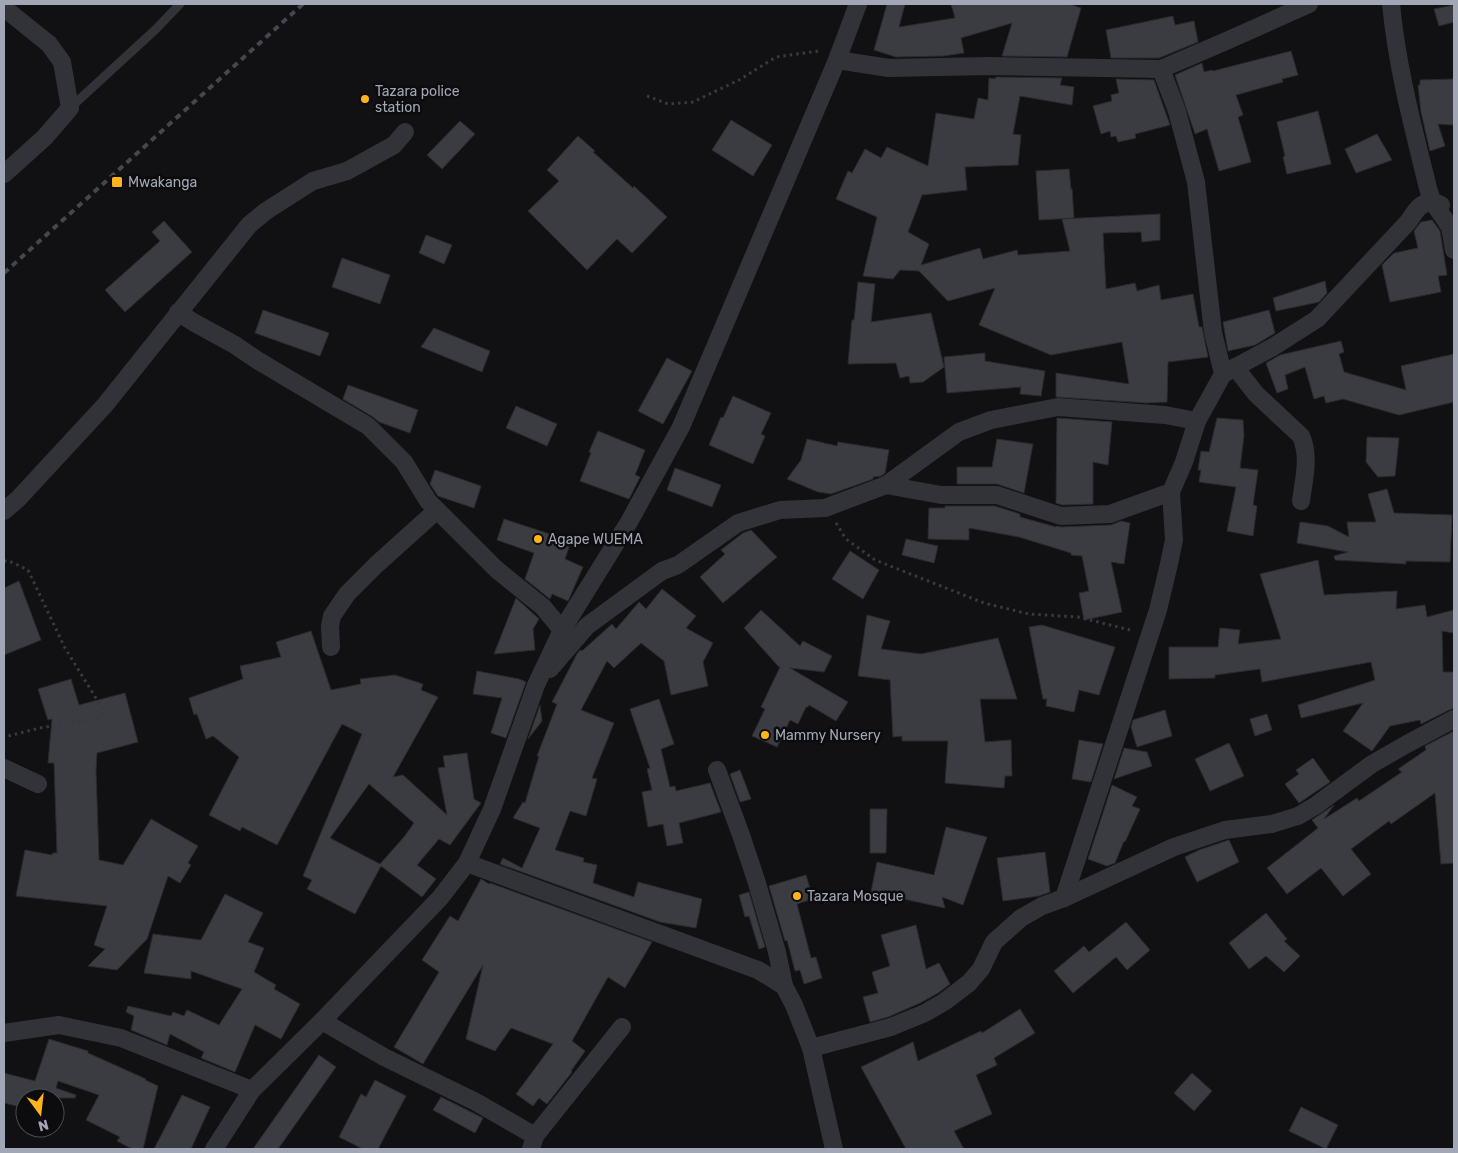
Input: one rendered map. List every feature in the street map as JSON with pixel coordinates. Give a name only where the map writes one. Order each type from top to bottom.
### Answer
[{"type":"street","points":[[214,1149],[252,1090],[322,1021],[440,898],[467,863],[492,809],[536,685],[562,630],[629,522],[682,427],[837,60],[858,4]]},
{"type":"street","points":[[837,60],[889,68],[988,66],[1161,69],[1309,4]]},
{"type":"street","points":[[1391,4],[1404,92],[1432,201],[1450,227],[1454,250]]},
{"type":"street","points":[[4,8],[49,44],[62,62],[70,108],[45,137],[4,174]]},
{"type":"street","points":[[1161,69],[1176,111],[1196,182],[1213,332],[1229,371],[1301,436],[1304,443],[1306,466],[1301,501]]},
{"type":"street","points":[[4,511],[18,499],[104,405],[249,225],[266,211],[313,181],[347,171],[394,145],[405,132]]},
{"type":"street","points":[[1064,898],[1158,610],[1174,540],[1171,492],[1184,462],[1197,421],[1229,371],[1273,347],[1317,319],[1409,221],[1414,212],[1423,203],[1432,201],[1454,212]]},
{"type":"street","points":[[178,312],[368,426],[404,462],[428,501],[496,569],[543,607],[562,630]]},
{"type":"street","points":[[536,685],[588,626],[662,571],[678,565],[738,523],[780,510],[826,508],[886,485],[959,432],[990,420],[1058,408],[1165,415],[1197,421]]},
{"type":"street","points":[[886,485],[941,495],[997,495],[1061,516],[1110,514],[1171,492]]},
{"type":"street","points":[[331,647],[330,626],[332,616],[347,594],[437,510]]},
{"type":"street","points":[[811,1048],[891,1027],[926,1013],[969,983],[981,969],[994,942],[1021,918],[1042,906],[1064,898],[1174,847],[1225,830],[1272,824],[1298,816],[1315,806],[1372,764],[1454,719]]},
{"type":"street","points":[[4,768],[38,784]]},
{"type":"street","points":[[717,770],[756,880],[777,952],[784,986],[794,1004],[811,1048],[834,1149]]},
{"type":"street","points":[[467,863],[758,970],[784,986]]},
{"type":"street","points":[[322,1021],[384,1057],[476,1102],[533,1143],[622,1026]]},
{"type":"street","points":[[4,1033],[59,1025],[121,1038],[252,1090]]},
{"type":"lane","points":[[70,108],[155,30],[180,4]]},
{"type":"path","points":[[647,96],[668,104],[693,102],[739,80],[776,57],[821,51],[837,60]]},
{"type":"path","points":[[826,508],[846,539],[875,560],[984,603],[1029,614],[1078,617],[1137,632],[1149,638]]},
{"type":"path","points":[[4,561],[9,561],[28,570],[65,648],[104,714],[101,718],[40,728],[4,737]]},
{"type":"building","points":[[887,4],[905,4],[899,27],[955,18],[951,4],[1069,4],[1081,8],[1067,57],[1002,56],[1012,23],[961,38],[964,53],[943,56],[896,57],[874,50]]},
{"type":"building","points":[[1454,5],[1454,22],[1439,26],[1434,9]]},
{"type":"building","points":[[1173,16],[1175,25],[1194,21],[1198,42],[1159,58],[1111,58],[1106,30]]},
{"type":"building","points":[[1291,51],[1298,75],[1282,79],[1283,82],[1236,95],[1243,115],[1238,117],[1251,162],[1219,171],[1207,129],[1195,134],[1175,75],[1202,63],[1204,72],[1213,71]]},
{"type":"building","points":[[996,77],[1062,78],[1060,85],[1074,87],[1072,105],[1020,96],[1013,134],[1021,135],[1018,165],[965,167],[967,190],[922,195],[908,232],[929,244],[921,265],[980,248],[983,259],[1017,250],[1018,255],[1070,251],[1062,219],[1160,214],[1160,240],[1142,242],[1141,232],[1103,233],[1106,289],[1135,283],[1137,291],[1159,285],[1161,300],[1193,294],[1199,327],[1202,327],[1208,357],[1168,362],[1167,402],[1147,403],[1056,397],[1056,373],[1129,384],[1122,342],[1051,355],[979,325],[995,288],[948,301],[919,271],[900,270],[893,279],[863,276],[877,217],[836,199],[848,171],[852,173],[865,149],[881,158],[887,147],[928,166],[936,113],[974,119],[978,98],[988,100],[989,78],[995,79]]},
{"type":"building","points":[[1116,79],[1154,80],[1170,125],[1135,134],[1136,138],[1118,142],[1116,136],[1111,137],[1110,131],[1101,134],[1093,106],[1112,101],[1111,95],[1119,93]]},
{"type":"building","points":[[1454,79],[1454,125],[1438,124],[1445,146],[1430,151],[1421,112],[1418,85],[1420,85],[1420,80]]},
{"type":"building","points":[[1318,111],[1331,164],[1287,174],[1277,122]]},
{"type":"building","points":[[731,120],[772,145],[753,176],[712,150]]},
{"type":"building","points":[[460,121],[475,134],[442,169],[427,155]]},
{"type":"building","points":[[1377,134],[1392,160],[1356,173],[1345,149]]},
{"type":"building","points":[[578,136],[595,151],[593,152],[633,188],[634,186],[667,217],[632,253],[617,239],[587,270],[528,211],[559,181],[547,170]]},
{"type":"building","points":[[1069,169],[1074,218],[1039,220],[1036,171]]},
{"type":"building","points":[[1432,220],[1440,231],[1447,275],[1438,276],[1441,292],[1390,302],[1382,265],[1394,253],[1418,248],[1414,231],[1421,222]]},
{"type":"building","points":[[164,221],[192,252],[125,312],[105,290],[160,241],[152,232]]},
{"type":"building","points":[[426,235],[452,245],[444,264],[419,253]]},
{"type":"building","points":[[342,258],[390,275],[380,304],[332,287]]},
{"type":"building","points":[[1325,281],[1327,293],[1319,302],[1276,311],[1273,298]]},
{"type":"building","points":[[858,282],[875,284],[871,322],[931,313],[944,367],[923,382],[910,383],[909,376],[900,378],[896,363],[848,364]]},
{"type":"building","points":[[263,310],[329,333],[320,356],[255,333]]},
{"type":"building","points":[[1269,310],[1275,333],[1255,345],[1228,351],[1223,322]]},
{"type":"building","points":[[434,328],[490,351],[482,372],[421,347]]},
{"type":"building","points":[[1341,341],[1344,352],[1339,354],[1344,372],[1406,390],[1401,366],[1454,354],[1454,402],[1399,415],[1343,399],[1326,403],[1324,396],[1314,399],[1305,367],[1285,375],[1288,389],[1277,393],[1266,363],[1280,355]]},
{"type":"building","points":[[985,353],[985,361],[1045,371],[1041,396],[1020,394],[1021,387],[947,393],[944,357]]},
{"type":"building","points":[[667,358],[692,371],[663,424],[638,411]]},
{"type":"building","points":[[348,385],[418,410],[410,433],[379,422],[343,399]]},
{"type":"building","points":[[733,396],[771,413],[761,434],[765,436],[753,464],[709,445],[721,417],[723,418]]},
{"type":"building","points":[[516,406],[557,424],[547,446],[506,428]]},
{"type":"building","points":[[1057,418],[1112,422],[1108,465],[1093,462],[1093,504],[1062,505],[1056,503]]},
{"type":"building","points":[[1217,418],[1243,420],[1244,436],[1240,468],[1258,470],[1253,505],[1257,506],[1253,536],[1227,531],[1236,487],[1199,482],[1201,470],[1198,470],[1201,451],[1209,452]]},
{"type":"building","points":[[598,431],[645,450],[635,475],[640,477],[629,499],[580,481]]},
{"type":"building","points":[[1367,437],[1399,438],[1395,476],[1378,477],[1366,462]]},
{"type":"building","points":[[807,439],[837,446],[838,442],[889,450],[885,473],[831,494],[818,492],[787,479],[801,460]]},
{"type":"building","points":[[997,439],[1033,444],[1024,493],[997,484],[957,484],[957,467],[992,467]]},
{"type":"building","points":[[675,468],[721,485],[712,507],[667,490]]},
{"type":"building","points":[[435,470],[481,486],[474,508],[438,496],[430,484]]},
{"type":"building","points":[[1387,489],[1394,513],[1452,515],[1450,562],[1406,561],[1406,564],[1335,560],[1334,556],[1348,552],[1297,543],[1300,522],[1328,526],[1349,537],[1347,522],[1376,522],[1368,494]]},
{"type":"building","points":[[945,506],[995,506],[1020,514],[1020,517],[1056,527],[1111,525],[1121,521],[1130,523],[1124,564],[1111,562],[1122,612],[1084,620],[1079,593],[1089,591],[1082,556],[1071,555],[1071,553],[1019,537],[969,528],[969,540],[928,539],[929,508],[945,508]]},
{"type":"building","points":[[504,519],[571,541],[565,559],[583,567],[568,601],[552,594],[550,599],[525,579],[534,553],[497,540]]},
{"type":"building","points":[[751,530],[777,557],[723,603],[700,577],[725,554],[721,550],[743,533]]},
{"type":"building","points":[[906,539],[938,546],[934,563],[902,555]]},
{"type":"building","points":[[850,551],[879,570],[863,599],[832,579]]},
{"type":"building","points":[[1318,560],[1324,595],[1397,591],[1396,609],[1425,605],[1427,617],[1454,610],[1454,633],[1442,631],[1443,672],[1454,672],[1454,708],[1421,724],[1420,720],[1390,726],[1372,751],[1343,731],[1363,703],[1301,718],[1298,705],[1375,680],[1371,662],[1262,682],[1260,669],[1215,675],[1215,678],[1169,679],[1169,647],[1218,647],[1220,628],[1240,630],[1238,644],[1281,639],[1260,574]]},
{"type":"building","points":[[19,581],[41,640],[4,655],[4,588]]},
{"type":"building","points":[[662,589],[696,616],[686,628],[713,643],[703,662],[708,686],[671,695],[664,661],[641,643],[614,668],[607,661],[581,710],[614,723],[592,778],[597,779],[586,816],[570,811],[555,850],[584,858],[583,862],[597,865],[593,883],[634,897],[638,882],[702,899],[696,928],[660,922],[500,864],[503,858],[522,868],[540,828],[513,818],[523,802],[525,803],[539,756],[537,756],[557,704],[552,702],[577,654],[612,624],[616,629],[639,602],[646,609]]},
{"type":"building","points":[[516,598],[539,619],[533,629],[535,650],[494,654]]},
{"type":"building","points":[[761,610],[800,646],[803,641],[832,656],[824,672],[790,668],[848,702],[836,721],[809,705],[806,707],[798,724],[790,720],[777,747],[752,736],[765,709],[761,707],[780,667],[744,628]]},
{"type":"building","points":[[867,615],[890,621],[881,649],[921,654],[998,638],[1017,699],[980,699],[985,742],[1011,740],[1012,776],[1005,776],[1004,788],[945,783],[948,741],[902,741],[902,736],[893,737],[890,680],[858,676]]},
{"type":"building","points":[[1042,625],[1115,647],[1099,695],[1079,690],[1074,712],[1046,706],[1047,699],[1043,699],[1029,627]]},
{"type":"building","points":[[311,631],[331,690],[361,684],[360,679],[395,675],[423,684],[421,690],[438,697],[393,777],[403,775],[447,815],[438,768],[445,767],[443,756],[467,753],[474,799],[481,803],[450,845],[439,839],[417,865],[436,879],[422,897],[381,866],[355,914],[307,889],[312,880],[303,876],[362,734],[342,724],[277,845],[242,827],[240,831],[209,815],[239,757],[213,736],[206,739],[197,714],[194,715],[189,698],[243,679],[240,666],[281,657],[276,642]],"holes":[[[369,784],[414,823],[380,864],[330,838]]]},
{"type":"building","points":[[477,671],[526,682],[506,738],[491,733],[502,698],[473,694]]},
{"type":"building","points":[[71,679],[79,705],[125,693],[138,742],[97,753],[99,860],[123,865],[151,819],[198,846],[188,863],[191,865],[180,883],[168,876],[147,939],[117,970],[88,966],[105,949],[94,945],[107,906],[16,896],[25,850],[52,855],[57,853],[54,763],[48,763],[52,719],[48,720],[38,689]]},
{"type":"building","points":[[659,699],[674,744],[661,749],[670,787],[675,786],[676,791],[710,783],[721,812],[679,823],[683,843],[667,846],[663,824],[648,827],[642,792],[652,790],[647,769],[650,768],[630,709]]},
{"type":"building","points":[[540,705],[542,721],[528,739]]},
{"type":"building","points":[[1165,710],[1172,736],[1137,747],[1131,727],[1133,720]]},
{"type":"building","points":[[1267,714],[1272,730],[1255,736],[1250,719]]},
{"type":"building","points":[[1454,731],[1454,863],[1441,864],[1435,793],[1391,824],[1389,821],[1351,849],[1371,874],[1343,896],[1321,868],[1287,894],[1267,868],[1318,828],[1312,820],[1334,805],[1324,819],[1357,798],[1359,801],[1402,772],[1398,769],[1426,750],[1425,746]]},
{"type":"building","points":[[1079,740],[1103,744],[1091,782],[1072,779]]},
{"type":"building","points":[[1229,743],[1244,776],[1210,791],[1195,759]]},
{"type":"building","points":[[1124,748],[1147,752],[1152,766],[1114,779]]},
{"type":"building","points":[[1313,758],[1330,782],[1299,803],[1285,784],[1299,774],[1296,770]]},
{"type":"building","points":[[740,770],[751,799],[740,802],[730,774]]},
{"type":"building","points":[[1112,785],[1137,797],[1132,806],[1140,809],[1115,863],[1107,866],[1088,859]]},
{"type":"building","points":[[870,809],[887,809],[886,853],[870,853]]},
{"type":"building","points":[[946,827],[987,837],[963,905],[942,897],[945,908],[871,892],[877,862],[934,875]]},
{"type":"building","points":[[1229,840],[1239,862],[1197,882],[1185,857]]},
{"type":"building","points":[[1045,852],[1050,892],[1039,896],[1003,901],[997,858]]},
{"type":"building","points":[[806,875],[813,899],[797,904],[811,958],[816,957],[822,978],[804,984],[800,970],[795,971],[769,886]]},
{"type":"building","points":[[481,879],[489,884],[652,942],[625,988],[608,977],[572,1041],[585,1051],[572,1072],[547,1104],[539,1098],[533,1106],[516,1094],[553,1044],[511,1028],[495,1051],[466,1039],[483,965],[423,1064],[394,1047],[439,972],[422,960],[450,916],[458,921]]},
{"type":"building","points":[[749,892],[765,947],[759,949],[749,916],[745,917],[739,895]]},
{"type":"building","points":[[225,894],[263,913],[248,942],[264,948],[254,972],[276,985],[274,989],[300,1004],[281,1039],[255,1025],[235,1072],[201,1058],[204,1052],[170,1034],[167,1045],[131,1030],[134,1016],[126,1012],[128,1006],[171,1016],[173,1012],[184,1016],[187,1010],[219,1025],[242,989],[191,971],[191,979],[144,973],[153,934],[201,940]]},
{"type":"building","points":[[1266,913],[1287,939],[1284,941],[1300,956],[1284,972],[1266,956],[1249,969],[1229,943]]},
{"type":"building","points":[[1126,922],[1150,950],[1127,970],[1116,957],[1073,993],[1054,971],[1084,946],[1089,952]]},
{"type":"building","points":[[916,925],[926,969],[939,963],[950,984],[920,1003],[888,1017],[870,1022],[863,997],[878,993],[872,972],[890,966],[881,935]]},
{"type":"building","points":[[1020,1009],[1035,1033],[994,1058],[997,1065],[976,1075],[992,1114],[954,1131],[964,1149],[906,1149],[861,1067],[913,1042],[918,1061],[981,1031],[982,1033]]},
{"type":"building","points":[[49,1039],[88,1051],[88,1053],[158,1086],[143,1149],[132,1149],[117,1141],[120,1137],[86,1120],[99,1095],[58,1081],[56,1088],[15,1088],[15,1106],[4,1103],[4,1073],[35,1081]]},
{"type":"building","points":[[319,1055],[336,1067],[278,1149],[253,1149]]},
{"type":"building","points":[[1192,1073],[1212,1091],[1194,1111],[1174,1093]]},
{"type":"building","points":[[375,1080],[406,1096],[378,1149],[363,1149],[339,1137],[361,1094],[366,1097]]},
{"type":"building","points":[[65,1091],[76,1095],[75,1098],[65,1098]]},
{"type":"building","points":[[182,1095],[210,1107],[191,1149],[154,1149]]},
{"type":"building","points":[[441,1097],[483,1118],[475,1133],[433,1110]]},
{"type":"building","points":[[1301,1107],[1338,1125],[1326,1149],[1289,1131]]},
{"type":"railway","points":[[4,273],[303,4]]},
{"type":"place","name":"Tazara police station","points":[[365,99]]},
{"type":"place","name":"Mwakanga","points":[[117,182]]},
{"type":"place","name":"Agape WUEMA","points":[[538,539]]},
{"type":"place","name":"Mammy Nursery","points":[[765,735]]},
{"type":"place","name":"Tazara Mosque","points":[[797,896]]}]
